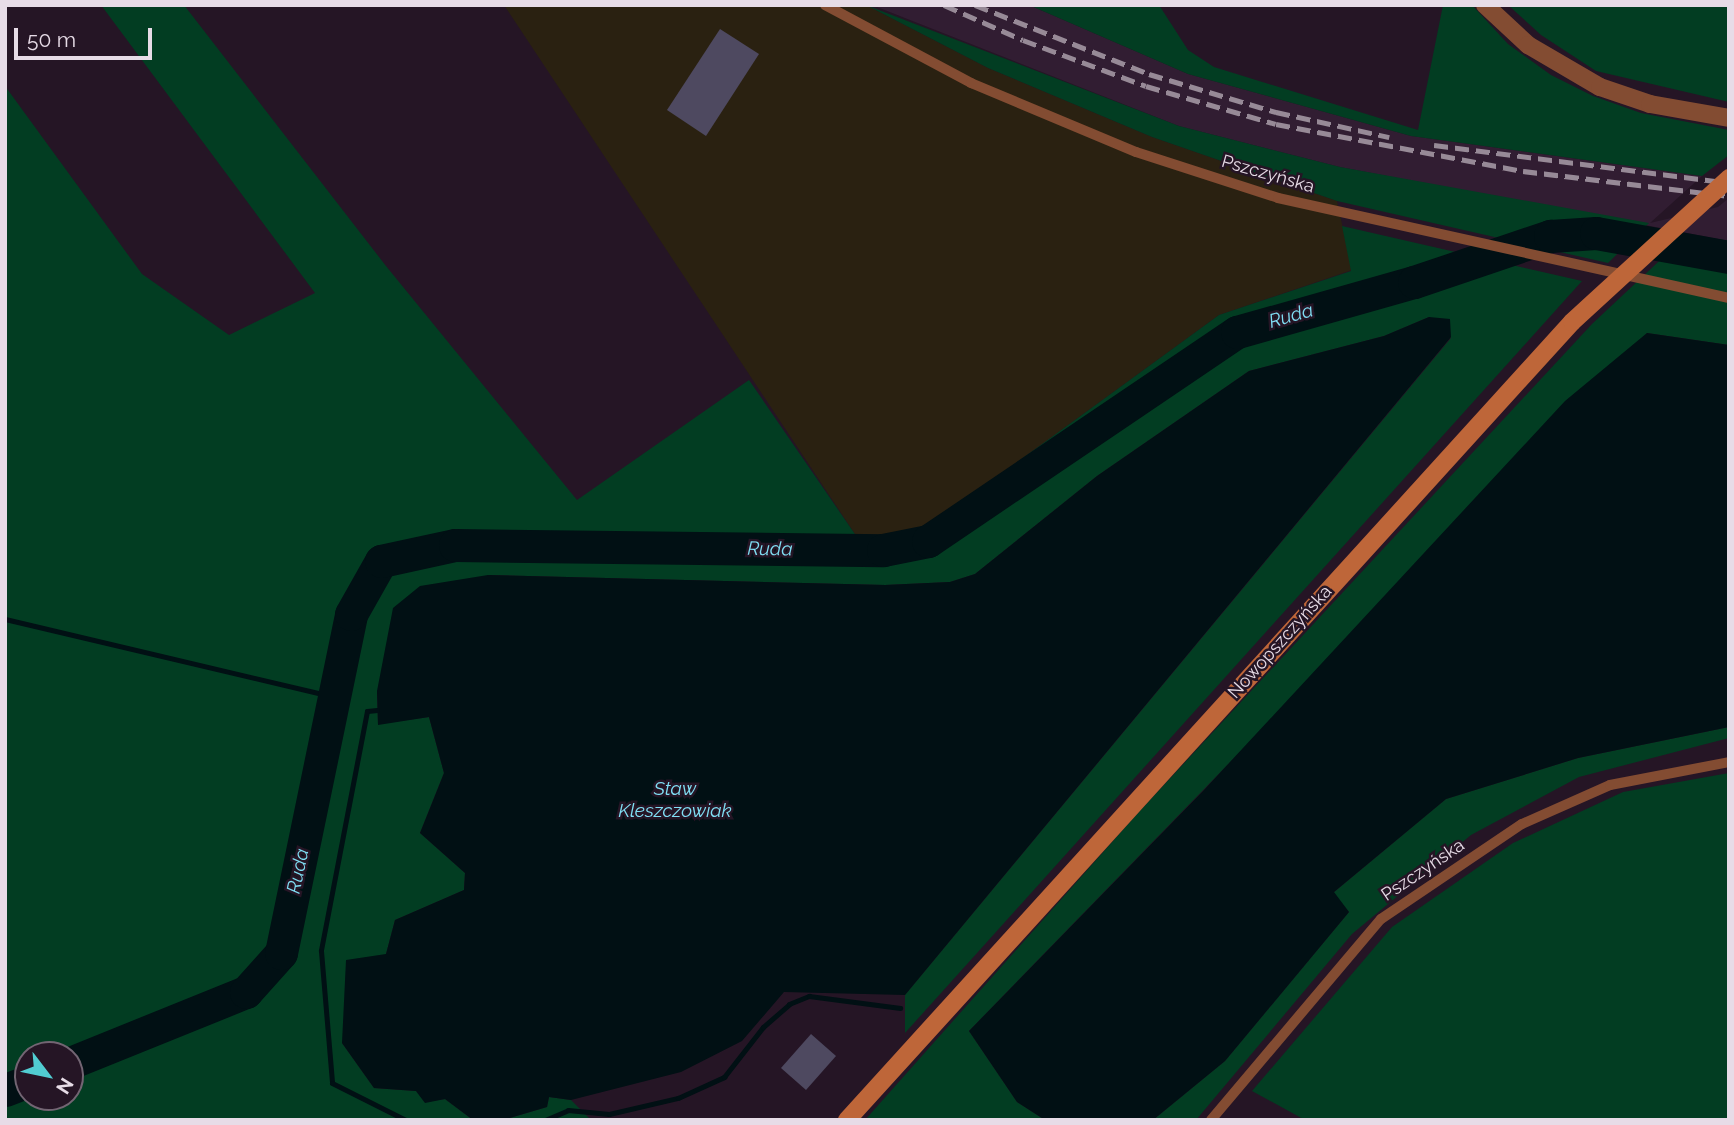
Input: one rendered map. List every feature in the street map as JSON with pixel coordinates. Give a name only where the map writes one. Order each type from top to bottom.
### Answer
[{"type":"main road","name":"Nowopszczyńska","points":[[847,1120],[1572,322],[1729,178]]},
{"type":"street","points":[[1485,5],[1528,45],[1600,87],[1650,104],[1729,118]]},
{"type":"lane","name":"Pszczyńska","points":[[825,5],[971,83],[1136,152],[1278,198],[1729,298]]},
{"type":"lane","name":"Pszczyńska","points":[[1212,1120],[1381,919],[1522,824],[1611,785],[1729,762]]},
{"type":"shaded area","points":[[504,5],[866,5],[988,68],[1152,137],[1337,201],[1352,270],[1219,315],[920,533],[859,540]]},
{"type":"shaded area","points":[[872,5],[1029,5],[1188,74],[1411,136],[1702,176],[1650,223],[1718,207],[1729,198],[1729,241],[1340,167],[1179,126]]},
{"type":"green space","points":[[101,5],[184,5],[386,266],[577,500],[749,380],[859,540],[920,533],[1219,315],[1351,271],[1342,226],[1582,281],[905,1033],[905,995],[1451,338],[1429,317],[1384,336],[1249,371],[1097,476],[975,574],[950,582],[885,585],[488,575],[377,691],[378,724],[429,717],[444,773],[420,833],[465,873],[464,890],[395,920],[386,954],[342,1043],[374,1088],[416,1091],[425,1102],[445,1099],[473,1120],[5,1120],[5,86],[142,274],[229,335],[315,293]]},
{"type":"green space","points":[[866,5],[1179,126],[1340,167],[1649,223],[1608,263],[1337,201],[1152,137],[988,68]]},
{"type":"green space","points":[[1029,5],[1159,5],[1188,50],[1214,67],[1418,130],[1443,5],[1472,5],[1508,44],[1551,75],[1593,96],[1641,113],[1729,130],[1729,155],[1702,176],[1411,136],[1188,74]]},
{"type":"green space","points":[[1508,5],[1729,5],[1729,102],[1596,71],[1541,35]]},
{"type":"green space","points":[[1688,234],[1729,241],[1729,345],[1647,333],[969,1031],[1017,1102],[1045,1120],[865,1120],[1137,814],[1592,324]]},
{"type":"green space","points":[[1729,727],[1729,738],[1579,777],[1471,835],[1352,934],[1196,1120],[1153,1120],[1225,1061],[1349,912],[1333,893],[1446,799],[1578,758]]},
{"type":"green space","points":[[1729,773],[1729,1120],[1305,1120],[1252,1091],[1392,927],[1513,843],[1623,792]]},
{"type":"green space","points":[[549,1097],[571,1100],[591,1120],[503,1120],[547,1107]]},
{"type":"water","name":"Staw Kleszczowiak","points":[[1429,317],[1450,319],[1451,337],[905,995],[784,992],[742,1041],[681,1072],[571,1100],[549,1097],[547,1107],[503,1120],[473,1120],[445,1099],[425,1103],[416,1091],[374,1088],[342,1043],[346,960],[386,954],[395,920],[464,890],[465,873],[420,833],[444,773],[429,717],[378,725],[377,691],[393,608],[420,586],[488,575],[885,585],[950,582],[975,574],[1097,476],[1249,371],[1384,336]]},
{"type":"water","points":[[1647,333],[1729,345],[1729,727],[1578,758],[1446,799],[1334,892],[1349,912],[1225,1061],[1153,1120],[1045,1120],[1017,1102],[969,1031],[1204,790],[1565,401]]},
{"type":"building","points":[[720,29],[759,54],[706,136],[667,110]]},
{"type":"building","points":[[811,1034],[836,1056],[806,1090],[781,1068]]},
{"type":"waterway","name":"Ruda","points":[[84,1057],[246,992],[281,953],[351,614],[381,561],[455,545],[883,550],[928,541],[1237,332],[1414,282],[1550,236],[1596,233],[1729,257]]},
{"type":"waterway","points":[[5,619],[334,697]]},
{"type":"waterway","points":[[377,710],[367,711],[321,951],[332,1083],[406,1120]]},
{"type":"waterway","points":[[545,1120],[568,1110],[609,1114],[678,1098],[724,1077],[763,1027],[789,1004],[809,996],[900,1008]]},
{"type":"waterway","name":"Ruda","points":[[5,1090],[14,1086]]},
{"type":"railway","points":[[944,5],[1023,40],[1146,86],[1276,124],[1523,171],[1729,196]]},
{"type":"railway","points":[[975,5],[1149,74],[1276,112],[1389,137]]},
{"type":"railway","points":[[1434,145],[1729,183]]}]
